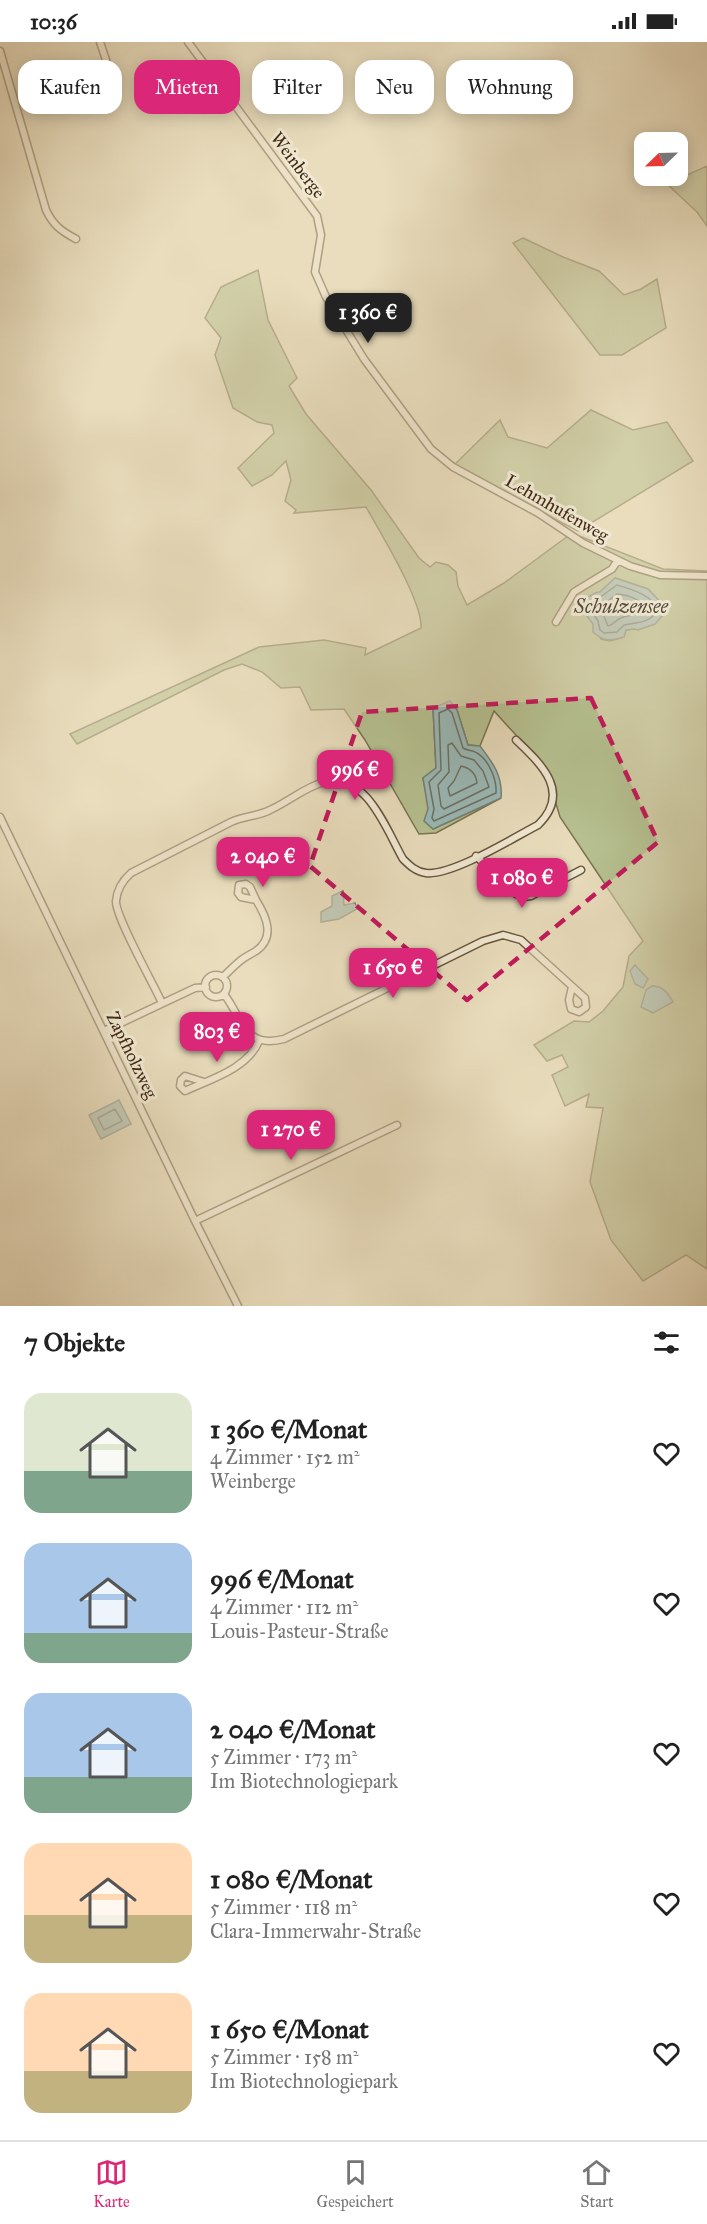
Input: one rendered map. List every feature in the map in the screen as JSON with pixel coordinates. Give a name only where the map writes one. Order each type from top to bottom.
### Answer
[{"type":"street","points":[[100,42],[106,60]]},
{"type":"street","name":"Weinberge","points":[[188,42],[317,216],[321,235],[315,272],[326,297],[363,359],[431,449],[453,467],[480,481]]},
{"type":"street","points":[[0,51],[46,210],[60,231],[76,239]]},
{"type":"street","name":"Lehmhufenweg","points":[[480,481],[538,513],[583,543],[618,560],[660,575],[707,576]]},
{"type":"street","name":"Lehmhufenweg","points":[[556,622],[574,591],[612,569],[618,560]]},
{"type":"street","points":[[162,1003],[118,913],[116,902],[119,888],[123,880],[131,873],[231,822],[245,816],[267,812],[321,783],[338,780],[364,792],[403,858],[411,867],[425,873],[443,873],[538,825],[546,817],[554,800],[550,781],[542,766],[516,740]]},
{"type":"street","name":"Zapfholzweg","points":[[0,817],[238,1306]]},
{"type":"street","points":[[476,856],[516,894],[524,897],[531,896],[581,870]]},
{"type":"street","points":[[223,977],[265,942],[268,924],[256,900]]},
{"type":"street","points":[[224,994],[250,1035],[259,1041],[274,1042],[483,941],[502,935],[521,940],[572,987]]},
{"type":"street","points":[[206,987],[210,978],[216,975],[223,977],[227,985],[224,994]]},
{"type":"street","points":[[104,1031],[195,988],[206,987]]},
{"type":"street","points":[[206,987],[211,995],[224,994]]},
{"type":"street","points":[[204,1082],[185,1076],[180,1086],[185,1091],[204,1082],[237,1066],[251,1055],[259,1041]]},
{"type":"street","points":[[195,1221],[397,1125]]},
{"type":"highlighted area","points":[[591,698],[658,842],[467,1000],[310,866],[362,712]]},
{"type":"green space","points":[[707,166],[707,226],[697,212],[669,186],[688,186],[688,175]]},
{"type":"green space","points":[[523,238],[599,271],[624,295],[641,289],[657,279],[666,328],[622,355],[600,355],[513,243]]},
{"type":"green space","points":[[258,270],[268,320],[297,378],[289,386],[306,414],[371,490],[419,558],[430,567],[436,562],[448,565],[456,572],[458,586],[467,605],[504,583],[572,533],[663,569],[707,571],[707,1269],[686,1255],[643,1281],[611,1240],[590,1182],[603,1108],[586,1107],[589,1094],[565,1106],[552,1075],[568,1067],[562,1055],[547,1061],[534,1045],[574,1021],[589,1022],[603,1011],[623,987],[629,956],[643,941],[560,817],[545,767],[494,711],[480,746],[468,745],[457,710],[433,708],[436,768],[423,778],[433,829],[501,798],[436,833],[419,834],[365,740],[344,709],[311,710],[300,687],[281,688],[262,672],[242,664],[224,670],[77,744],[70,734],[259,647],[324,640],[366,648],[365,655],[421,628],[420,616],[408,585],[366,507],[294,513],[296,510],[285,501],[291,480],[286,461],[272,475],[252,486],[238,468],[274,433],[272,425],[257,422],[233,408],[215,355],[221,338],[205,318],[221,287]],"holes":[[[615,578],[648,589],[663,605],[634,629],[625,630],[624,637],[610,641],[601,639],[583,603]]]},
{"type":"green space","points":[[591,410],[633,430],[667,422],[693,461],[578,531],[452,467],[500,420],[508,437],[547,448]]},
{"type":"water","name":"Schulzensee","points":[[615,578],[648,589],[663,605],[663,615],[655,624],[638,630],[626,630],[624,637],[608,640],[593,632],[593,624],[580,607],[588,597],[600,592]]},
{"type":"water","points":[[450,701],[457,710],[468,745],[480,746],[496,770],[501,798],[433,829],[424,821],[428,809],[423,778],[436,768],[433,708]]},
{"type":"water","points":[[343,891],[344,905],[355,903],[357,909],[339,919],[321,922],[321,912],[332,906],[332,896]]},
{"type":"water","points":[[635,965],[648,979],[643,988],[635,984],[630,971]]},
{"type":"water","points":[[652,986],[665,991],[673,1002],[653,1013],[641,1007],[646,990]]},
{"type":"water","points":[[119,1100],[131,1124],[101,1139],[89,1115]]}]
